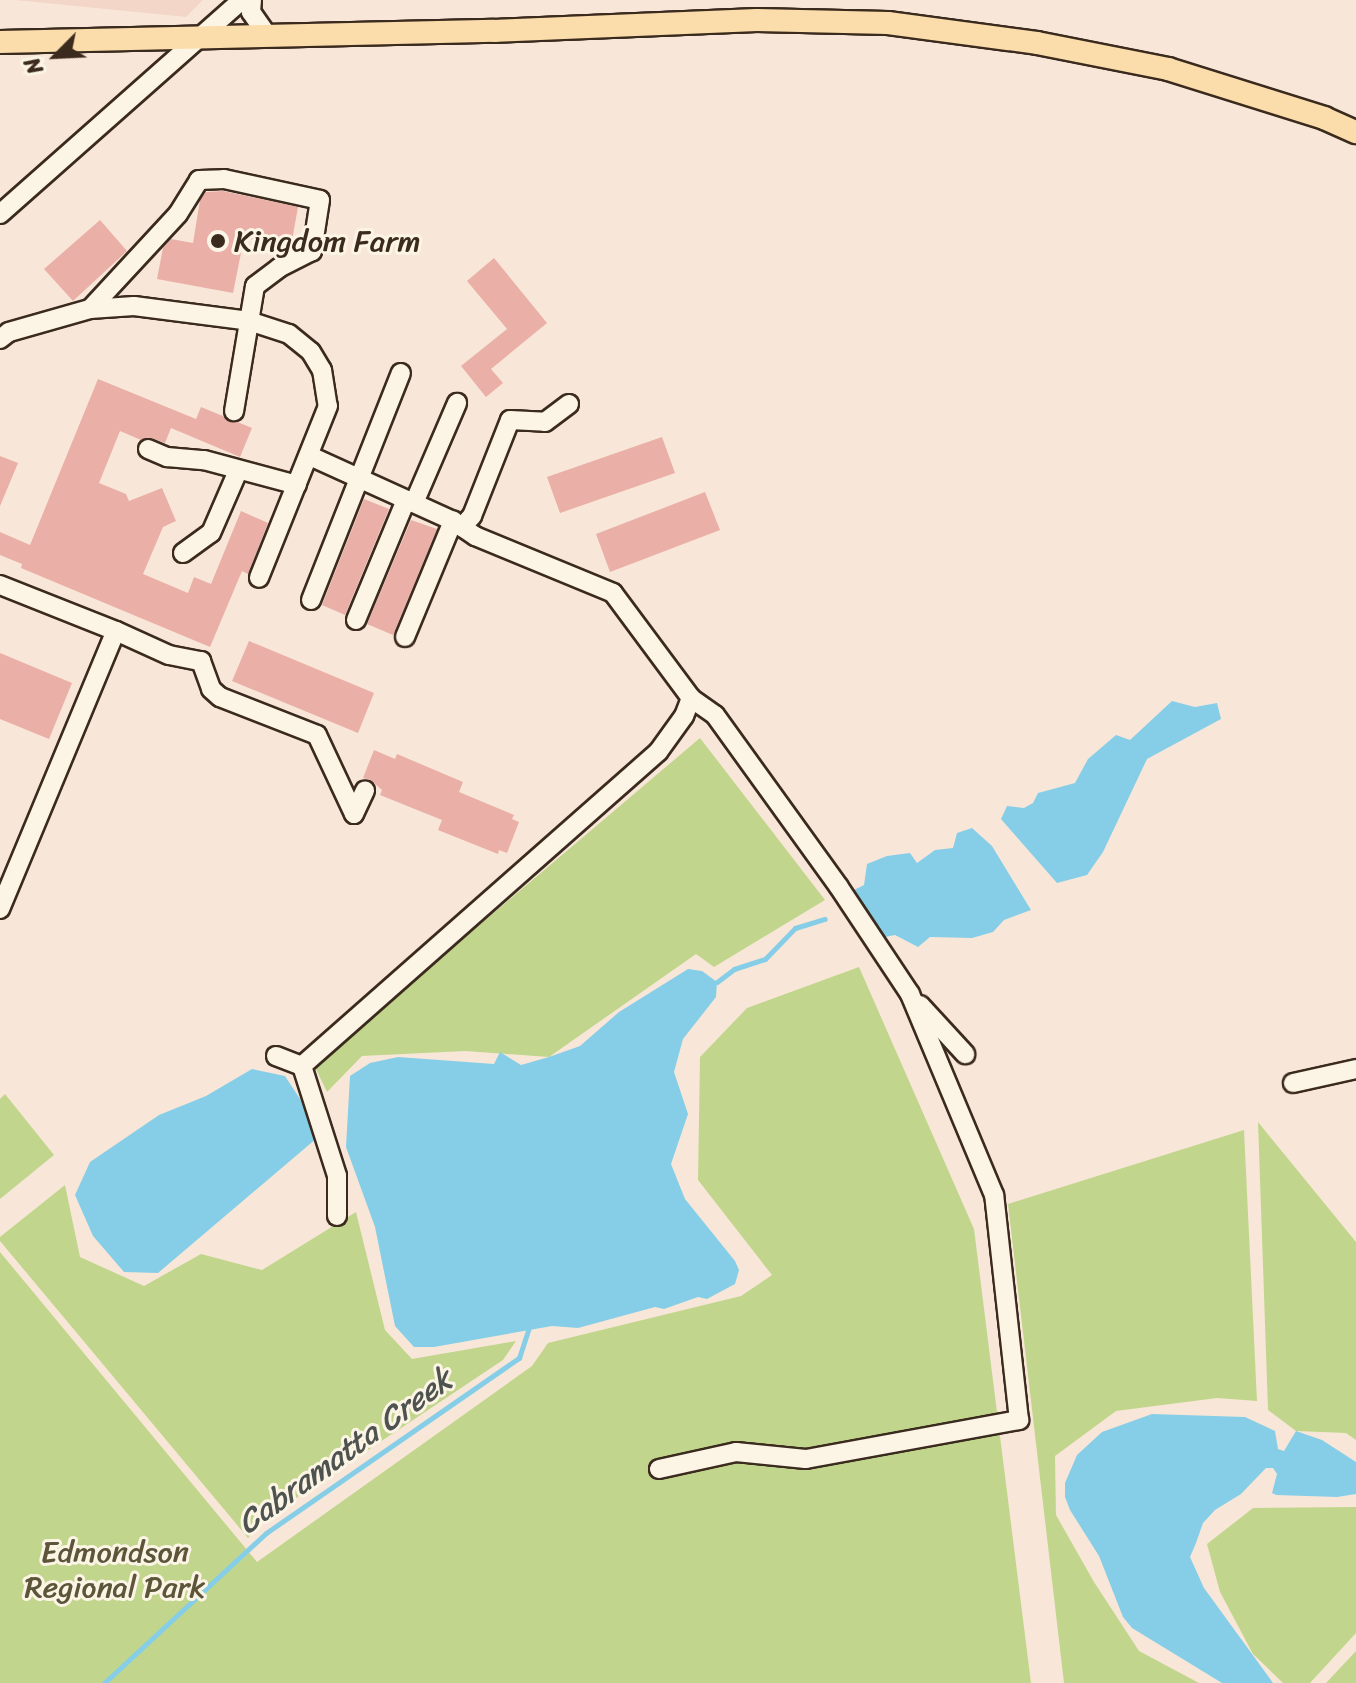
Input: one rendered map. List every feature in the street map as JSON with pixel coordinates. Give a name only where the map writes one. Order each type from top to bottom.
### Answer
[{"type":"main road","points":[[0,42],[202,39],[757,20],[888,23],[1037,43],[1168,69],[1324,118],[1356,132]]},
{"type":"street","points":[[0,214],[202,39],[242,0]]},
{"type":"street","points":[[252,0],[251,12],[268,36]]},
{"type":"street","points":[[90,309],[178,214],[199,180],[224,179],[320,200],[312,251],[279,268],[255,286],[234,411]]},
{"type":"street","points":[[3,331],[90,309],[134,306],[249,321],[289,334],[311,352],[322,370],[328,406],[259,578]]},
{"type":"street","points":[[311,600],[401,373]]},
{"type":"street","points":[[356,620],[457,403]]},
{"type":"street","points":[[405,637],[458,524],[472,516],[510,420],[545,422],[569,404]]},
{"type":"street","points":[[148,449],[167,457],[204,460],[297,485]]},
{"type":"street","points":[[310,456],[458,524],[475,536],[613,593],[691,698],[715,715],[839,887],[910,994],[965,1054]]},
{"type":"street","points":[[183,553],[211,533],[238,471]]},
{"type":"street","points":[[0,585],[169,655],[201,661],[211,689],[220,697],[317,735],[354,814],[365,790]]},
{"type":"street","points":[[0,909],[116,631]]},
{"type":"street","points":[[302,1066],[658,752],[684,716],[691,698]]},
{"type":"street","points":[[659,1469],[736,1452],[806,1459],[1019,1420],[994,1195],[910,994]]},
{"type":"street","points":[[276,1056],[302,1066],[316,1099],[337,1176],[337,1216]]},
{"type":"street","points":[[1293,1083],[1356,1069]]},
{"type":"shaded area","points":[[15,0],[203,0],[186,17]]},
{"type":"green space","points":[[700,738],[825,900],[714,967],[696,954],[549,1057],[465,1051],[362,1056],[327,1092],[314,1065]]},
{"type":"green space","name":"Edmondson Regional Park","points":[[859,967],[974,1229],[1031,1683],[0,1683],[0,1252],[257,1562],[532,1366],[548,1343],[741,1296],[772,1275],[698,1180],[700,1057],[747,1008]]},
{"type":"green space","points":[[5,1094],[54,1155],[0,1199],[0,1099]]},
{"type":"green space","points":[[1258,1122],[1356,1242],[1356,1440],[1346,1433],[1296,1431],[1268,1410]]},
{"type":"green space","points":[[1244,1130],[1257,1401],[1217,1398],[1116,1411],[1055,1456],[1056,1515],[1094,1582],[1139,1651],[1199,1683],[1064,1683],[1008,1204]]},
{"type":"green space","points":[[65,1185],[80,1257],[144,1286],[201,1254],[262,1270],[356,1212],[385,1330],[412,1359],[516,1341],[503,1360],[266,1518],[248,1538],[0,1241],[0,1237]]},
{"type":"green space","points":[[1356,1507],[1356,1633],[1310,1683],[1283,1683],[1253,1654],[1220,1592],[1207,1544],[1253,1508]]},
{"type":"green space","points":[[1356,1651],[1356,1683],[1326,1683]]},
{"type":"water","points":[[1172,701],[1195,707],[1217,703],[1221,719],[1147,759],[1103,852],[1087,875],[1057,883],[1001,819],[1007,806],[1024,808],[1033,803],[1038,793],[1075,783],[1088,759],[1116,735],[1130,740]]},
{"type":"water","points":[[972,828],[992,846],[1031,910],[1004,920],[993,932],[972,938],[930,937],[918,947],[895,935],[885,937],[852,891],[864,885],[867,864],[887,856],[910,853],[917,863],[935,850],[953,848],[957,833]]},
{"type":"water","points":[[688,969],[702,971],[717,982],[716,997],[683,1039],[674,1072],[688,1114],[671,1164],[685,1199],[735,1261],[739,1270],[735,1284],[707,1299],[698,1297],[664,1309],[655,1307],[578,1328],[552,1326],[434,1347],[414,1347],[395,1326],[375,1227],[346,1147],[350,1076],[370,1063],[398,1057],[494,1064],[500,1052],[521,1065],[549,1057],[580,1046],[619,1012]]},
{"type":"water","points":[[252,1069],[285,1076],[302,1102],[317,1138],[158,1273],[124,1272],[93,1236],[75,1195],[90,1162],[159,1115],[206,1096]]},
{"type":"water","points":[[1152,1414],[1245,1417],[1275,1431],[1278,1449],[1284,1451],[1296,1431],[1322,1440],[1356,1462],[1356,1494],[1337,1497],[1276,1495],[1272,1493],[1277,1474],[1273,1468],[1266,1468],[1241,1494],[1215,1510],[1203,1523],[1190,1557],[1204,1588],[1273,1683],[1222,1683],[1132,1628],[1123,1617],[1099,1556],[1070,1510],[1065,1497],[1065,1483],[1077,1455],[1102,1432]]},
{"type":"building","name":"Kingdom Farm","points":[[223,191],[298,207],[291,246],[244,238],[233,293],[157,279],[163,248],[171,239],[193,243],[200,200],[206,192]]},
{"type":"building","points":[[100,220],[127,251],[73,301],[44,269]]},
{"type":"building","points":[[494,258],[547,323],[491,369],[503,383],[486,397],[461,366],[507,329],[467,281]]},
{"type":"building","points":[[98,379],[196,419],[201,407],[252,428],[240,457],[171,428],[165,443],[152,438],[141,440],[120,431],[99,483],[126,494],[129,501],[162,488],[176,521],[163,527],[143,574],[188,593],[194,577],[211,584],[241,511],[268,523],[248,574],[242,571],[210,647],[21,568],[22,564],[0,555],[0,532],[30,545]]},
{"type":"building","points":[[662,437],[675,473],[560,513],[547,477]]},
{"type":"building","points":[[0,456],[18,463],[0,506]]},
{"type":"building","points":[[705,492],[720,530],[610,572],[596,534]]},
{"type":"building","points":[[364,499],[389,509],[345,615],[322,605]]},
{"type":"building","points":[[411,520],[437,529],[393,635],[367,624]]},
{"type":"building","points":[[249,641],[374,693],[358,733],[232,681]]},
{"type":"building","points":[[0,653],[72,683],[49,739],[0,719]]},
{"type":"building","points":[[374,750],[395,759],[397,754],[463,782],[459,792],[514,815],[512,819],[519,822],[507,853],[499,850],[498,854],[438,830],[442,820],[380,795],[382,790],[371,780],[363,778]]},
{"type":"waterway","points":[[717,982],[734,969],[765,959],[795,928],[825,919]]},
{"type":"waterway","name":"Cabramatta Creek","points":[[104,1683],[266,1533],[519,1358],[530,1325]]},
{"type":"place","name":"Kingdom Farm","points":[[218,241]]}]
